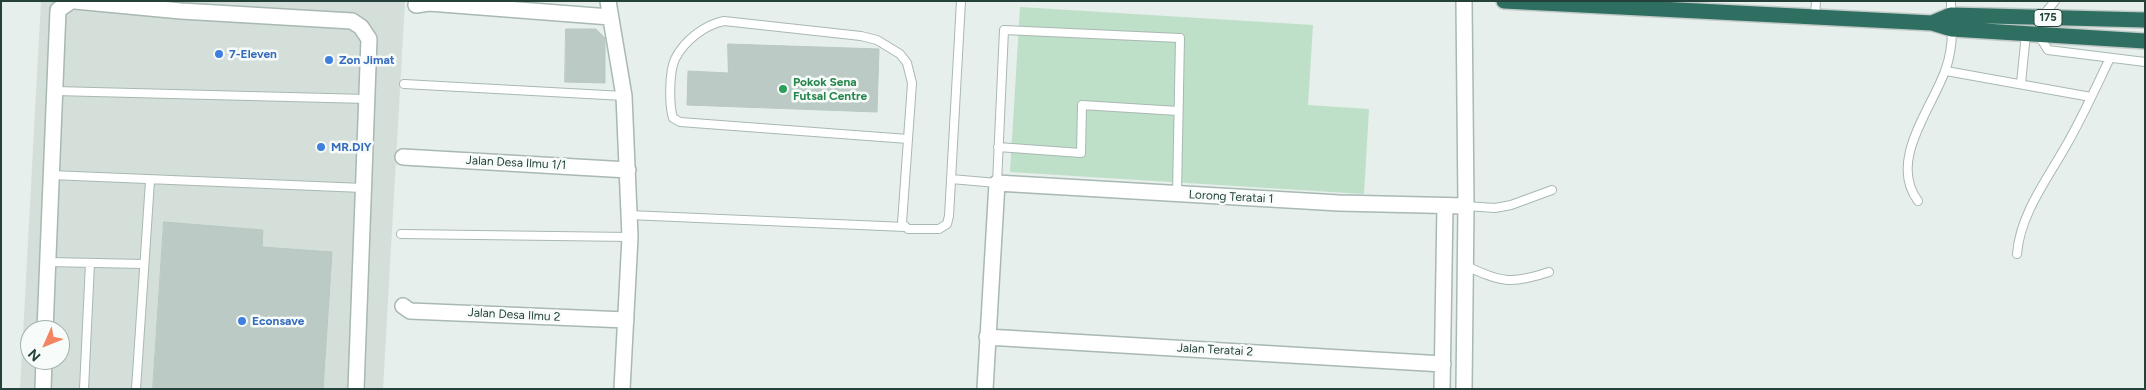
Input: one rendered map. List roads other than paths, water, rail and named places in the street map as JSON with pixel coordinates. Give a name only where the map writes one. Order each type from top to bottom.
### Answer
[{"type":"highway","name":"175","points":[[1504,1],[1737,7],[1815,18],[1932,23],[1952,15],[2145,20]]},
{"type":"highway","name":"175","points":[[1952,15],[2026,34],[2145,40]]},
{"type":"street","points":[[45,320],[58,10],[73,1],[195,12],[345,20],[358,24],[366,32],[369,39],[356,389]]},
{"type":"street","points":[[195,12],[209,1]]},
{"type":"street","points":[[228,1],[231,6],[248,15]]},
{"type":"street","points":[[608,1],[624,96],[628,170],[630,237],[622,389]]},
{"type":"street","points":[[1464,1],[1466,206],[1464,389]]},
{"type":"street","points":[[416,6],[429,3],[610,17]]},
{"type":"street","name":"Jalan Desa Ilmu 1/1","points":[[403,157],[628,170]]},
{"type":"street","points":[[985,389],[996,183]]},
{"type":"street","name":"Lorong Teratai 1","points":[[996,183],[1339,203],[1466,206]]},
{"type":"street","points":[[1442,389],[1445,206]]},
{"type":"street","name":"Jalan Desa Ilmu 2","points":[[403,306],[410,311],[626,320]]},
{"type":"street","name":"Jalan Teratai 2","points":[[987,337],[1443,364]]},
{"type":"street","points":[[43,389],[44,370]]},
{"type":"lane","points":[[629,215],[905,227],[914,229],[939,229],[945,226],[949,216],[960,1]]},
{"type":"lane","points":[[1815,18],[1816,1]]},
{"type":"lane","points":[[2041,18],[2054,1]]},
{"type":"lane","points":[[1918,201],[1910,191],[1908,179],[1909,151],[1946,71],[1950,52],[1952,15]]},
{"type":"lane","points":[[905,227],[902,218],[908,138],[912,83],[907,63],[900,54],[877,40],[861,36],[724,21],[707,26],[698,33],[679,54],[673,66],[670,108],[673,118],[680,122],[908,138]]},
{"type":"lane","points":[[951,179],[996,183],[1004,30],[1180,38],[1177,193]]},
{"type":"lane","points":[[2021,84],[2026,34]]},
{"type":"lane","points":[[2041,35],[2041,39],[2048,50],[2145,62]]},
{"type":"lane","points":[[2017,254],[2018,239],[2026,217],[2110,58]]},
{"type":"lane","points":[[1946,71],[2091,97]]},
{"type":"lane","points":[[404,84],[624,96]]},
{"type":"lane","points":[[55,91],[367,98]]},
{"type":"lane","points":[[998,147],[1081,153],[1082,105],[1178,111]]},
{"type":"lane","points":[[51,175],[150,181],[363,188]]},
{"type":"lane","points":[[136,389],[150,181]]},
{"type":"lane","points":[[1466,206],[1495,208],[1511,205],[1552,190]]},
{"type":"lane","points":[[401,234],[630,237]]},
{"type":"lane","points":[[48,262],[144,264]]},
{"type":"lane","points":[[84,389],[90,263]]},
{"type":"lane","points":[[1464,264],[1490,277],[1506,281],[1524,280],[1549,272]]},
{"type":"place","name":"7-Eleven","points":[[219,54]]},
{"type":"place","name":"Zon Jimat","points":[[329,60]]},
{"type":"place","name":"Pokok Sena Futsal Centre","points":[[783,89]]},
{"type":"place","name":"MR.DIY","points":[[321,147]]},
{"type":"place","name":"Econsave","points":[[242,321]]}]
